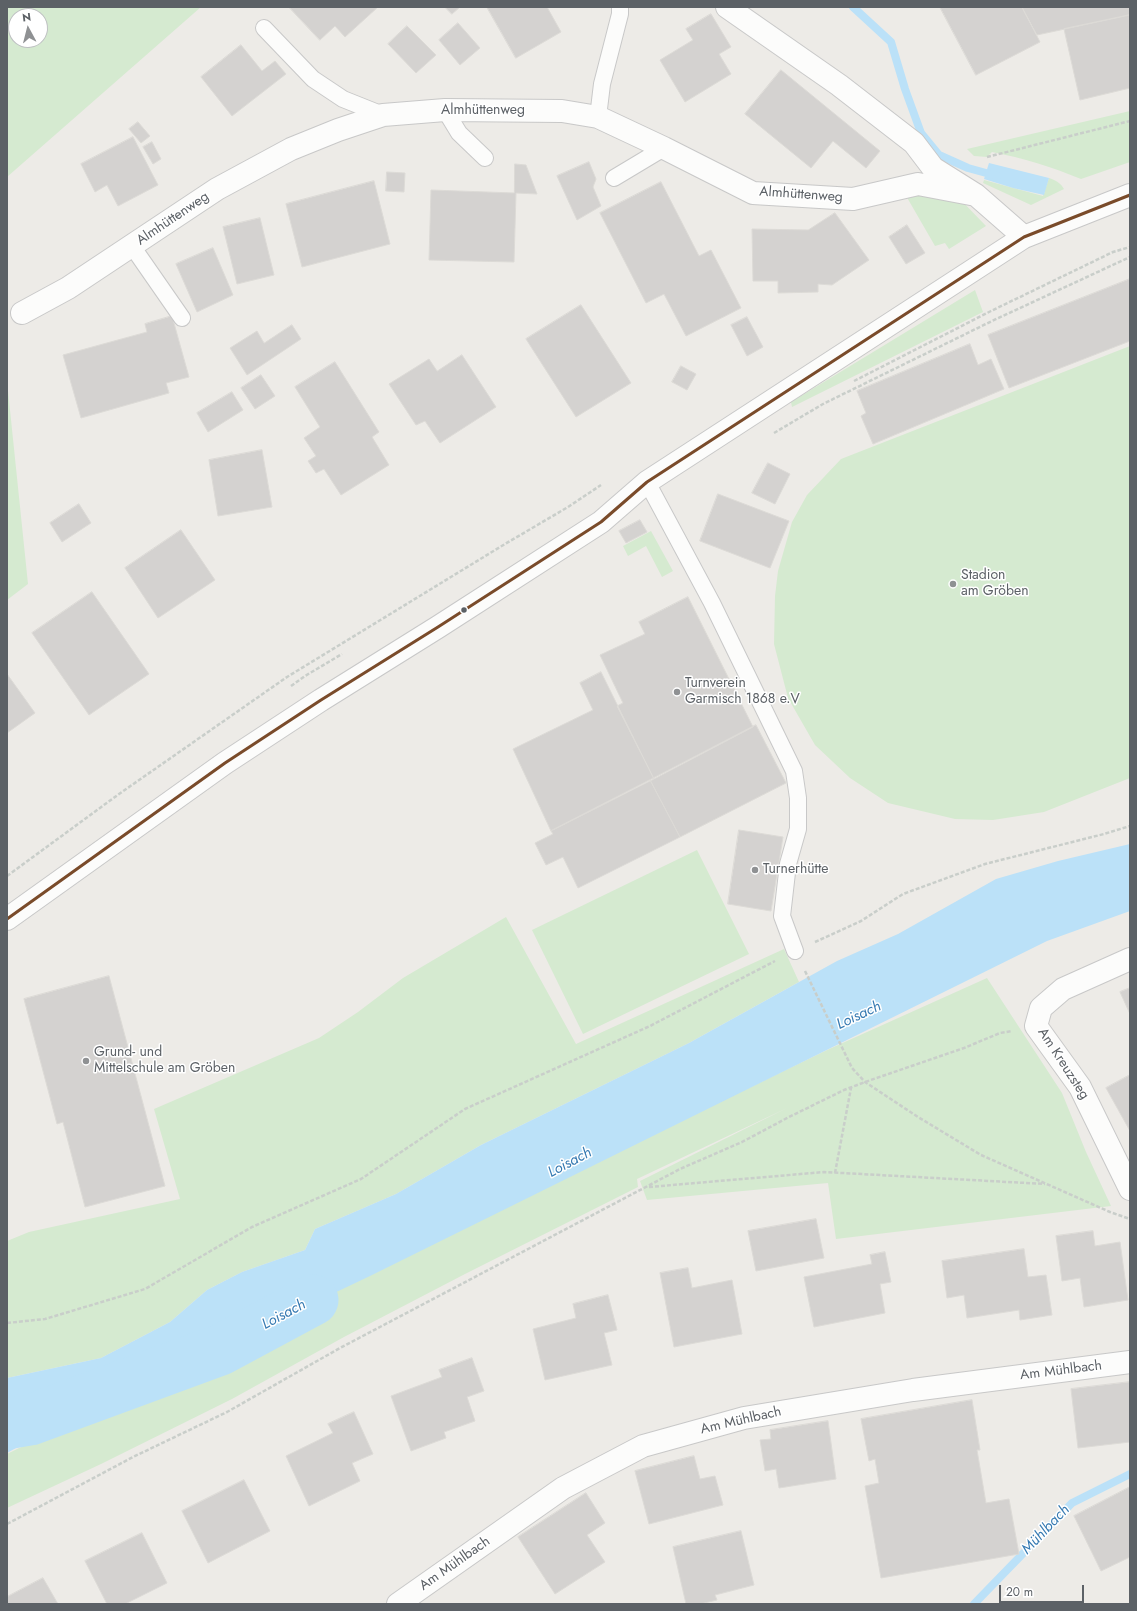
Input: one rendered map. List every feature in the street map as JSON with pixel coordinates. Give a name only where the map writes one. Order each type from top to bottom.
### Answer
[{"type":"street","points":[[727,7],[839,86],[914,143],[933,168],[976,195],[1024,237]]},
{"type":"street","name":"Almhüttenweg","points":[[22,313],[68,288],[217,189],[291,149],[338,130],[383,115],[445,110],[562,112],[598,117],[664,148],[753,193],[853,198],[918,184],[976,195]]},
{"type":"street","points":[[7,919],[232,759],[321,700],[601,522],[648,482],[1024,237],[1130,195]]},
{"type":"street","name":"Am Kreuzsteg","points":[[1130,959],[1063,989],[1042,1008],[1036,1026],[1080,1087],[1130,1189]]},
{"type":"street","name":"Am Mühlbach","points":[[398,1604],[563,1488],[643,1446],[744,1418],[913,1390],[1130,1362]]},
{"type":"lane","points":[[598,117],[602,84],[620,14],[620,7]]},
{"type":"lane","points":[[264,28],[313,79],[343,99],[383,115]]},
{"type":"lane","points":[[445,110],[460,134],[485,158]]},
{"type":"lane","points":[[614,178],[664,148]]},
{"type":"lane","points":[[132,246],[182,318]]},
{"type":"lane","points":[[648,482],[712,603],[794,771],[798,798],[798,829],[788,864],[782,916],[795,951]]},
{"type":"path","points":[[987,157],[1130,121]]},
{"type":"path","points":[[851,382],[1113,252],[1130,247]]},
{"type":"path","points":[[768,436],[823,404],[999,318],[1130,257]]},
{"type":"path","points":[[7,876],[119,794],[287,677],[568,507],[608,481]]},
{"type":"path","points":[[7,1323],[45,1320],[145,1289],[252,1227],[361,1179],[465,1109],[650,1026],[795,951],[861,921],[903,894],[985,864],[1130,826]]},
{"type":"path","points":[[795,951],[852,1068],[865,1082],[918,1117],[981,1155],[1110,1212],[1130,1219]]},
{"type":"path","points":[[7,1524],[133,1457],[227,1412],[347,1344],[680,1169],[742,1142],[789,1117],[865,1082],[964,1048],[1000,1033],[1036,1026]]},
{"type":"path","points":[[835,1173],[851,1088]]},
{"type":"path","points":[[646,1187],[824,1172],[1047,1184]]},
{"type":"green space","points":[[7,7],[201,7],[7,177]]},
{"type":"green space","points":[[1130,111],[1130,162],[1081,179],[1037,163],[1004,154],[992,152],[987,157],[974,156],[967,149]]},
{"type":"green space","points":[[1049,178],[1058,182],[1064,189],[1031,205],[983,183],[984,180],[1043,196]]},
{"type":"green space","points":[[905,194],[957,196],[986,226],[949,249],[945,243],[935,246]]},
{"type":"green space","points":[[975,290],[983,312],[792,407],[791,402]]},
{"type":"green space","name":"Stadion am Gröben","points":[[1130,346],[1130,778],[1044,812],[993,820],[955,819],[888,803],[850,778],[815,745],[788,698],[774,644],[775,596],[778,571],[792,522],[807,495],[841,459]]},
{"type":"green space","points":[[7,381],[28,584],[7,600]]},
{"type":"green space","points":[[651,531],[673,571],[662,577],[646,546],[628,556],[623,546]]},
{"type":"green space","points":[[697,850],[749,954],[583,1034],[532,930]]},
{"type":"green space","points":[[506,917],[576,1044],[784,949],[799,982],[689,1043],[481,1145],[396,1194],[315,1229],[305,1250],[242,1272],[207,1290],[170,1322],[101,1358],[7,1378],[7,1241],[29,1232],[180,1199],[154,1109],[319,1038],[358,1012],[403,978]]},
{"type":"green space","points":[[987,978],[1062,1093],[1086,1152],[1111,1206],[836,1239],[828,1183],[647,1200],[640,1181],[787,1108],[637,1179],[638,1187],[344,1337],[232,1399],[101,1464],[7,1508],[7,1454],[705,1109],[827,1050]]},
{"type":"water","points":[[989,163],[1049,178],[1044,195],[1013,188],[984,179]]},
{"type":"water","points":[[1130,844],[1130,911],[1047,941],[370,1276],[59,1424],[7,1453],[7,1378],[101,1358],[170,1322],[207,1290],[242,1272],[305,1250],[315,1229],[396,1194],[481,1145],[689,1043],[837,961],[898,934],[996,879],[1058,861]]},
{"type":"building","points":[[289,7],[378,7],[345,37],[335,26],[320,40]]},
{"type":"building","points":[[445,7],[460,7],[452,14]]},
{"type":"building","points":[[487,7],[547,7],[561,32],[516,58]]},
{"type":"building","points":[[940,7],[1022,7],[1040,42],[976,75]]},
{"type":"building","points":[[1022,7],[1130,7],[1130,15],[1037,35]]},
{"type":"building","points":[[711,14],[731,47],[719,54],[731,74],[685,102],[660,60],[693,40],[686,29]]},
{"type":"building","points":[[1130,15],[1130,88],[1080,100],[1064,29]]},
{"type":"building","points":[[458,23],[480,48],[460,65],[439,40]]},
{"type":"building","points":[[407,26],[436,55],[416,73],[388,44]]},
{"type":"building","points":[[241,45],[262,71],[275,61],[286,74],[232,116],[201,77]]},
{"type":"building","points":[[781,70],[880,151],[866,168],[833,141],[811,168],[745,114]]},
{"type":"building","points":[[138,122],[150,136],[141,143],[129,129]]},
{"type":"building","points":[[133,137],[158,185],[118,206],[107,185],[95,192],[81,164]]},
{"type":"building","points":[[152,142],[161,159],[153,164],[143,147]]},
{"type":"building","points":[[589,162],[596,179],[593,187],[601,206],[577,220],[557,176]]},
{"type":"building","points":[[515,164],[526,165],[537,194],[516,193],[514,262],[429,260],[431,190],[514,193]]},
{"type":"building","points":[[387,172],[405,173],[404,192],[386,191]]},
{"type":"building","points":[[374,181],[390,244],[302,267],[286,204]]},
{"type":"building","points":[[661,182],[699,256],[711,250],[741,308],[686,336],[664,294],[646,303],[600,213]]},
{"type":"building","points":[[835,213],[869,260],[832,285],[818,284],[818,292],[778,293],[778,281],[753,281],[752,229],[808,230]]},
{"type":"building","points":[[260,218],[274,275],[237,284],[223,227]]},
{"type":"building","points":[[907,225],[925,253],[906,264],[889,237]]},
{"type":"building","points":[[213,248],[233,295],[197,312],[176,264]]},
{"type":"building","points":[[1130,279],[1130,341],[1009,388],[988,335]]},
{"type":"building","points":[[581,305],[631,383],[576,417],[526,339]]},
{"type":"building","points":[[172,316],[189,377],[166,383],[169,393],[81,418],[63,355],[147,332],[145,324]]},
{"type":"building","points":[[747,317],[763,347],[747,356],[731,325]]},
{"type":"building","points":[[292,325],[301,339],[247,375],[230,348],[257,331],[264,343]]},
{"type":"building","points":[[970,344],[978,365],[991,359],[1004,389],[873,444],[861,416],[866,413],[857,391]]},
{"type":"building","points":[[462,355],[496,407],[440,443],[425,421],[416,425],[389,384],[429,359],[437,371]]},
{"type":"building","points":[[335,362],[379,432],[372,437],[389,465],[341,495],[324,469],[316,473],[308,461],[316,456],[304,438],[320,427],[295,387]]},
{"type":"building","points":[[681,366],[696,374],[687,390],[672,382]]},
{"type":"building","points":[[261,375],[275,396],[255,409],[241,388]]},
{"type":"building","points":[[232,392],[243,410],[208,432],[197,413]]},
{"type":"building","points":[[262,450],[272,507],[218,516],[209,460]]},
{"type":"building","points":[[768,463],[790,474],[775,504],[752,493]]},
{"type":"building","points":[[718,494],[789,521],[770,568],[700,541]]},
{"type":"building","points":[[79,504],[91,523],[62,542],[50,523]]},
{"type":"building","points":[[640,520],[647,532],[626,543],[619,531]]},
{"type":"building","points":[[181,530],[215,580],[158,618],[125,568]]},
{"type":"building","points":[[92,592],[149,674],[89,715],[32,633]]},
{"type":"building","name":"Turnverein Garmisch 1868 e.V","points":[[688,597],[753,727],[654,779],[617,706],[623,703],[600,655],[645,634],[639,622]]},
{"type":"building","points":[[601,672],[654,779],[551,831],[513,749],[593,710],[580,683]]},
{"type":"building","points":[[7,674],[35,713],[7,733]]},
{"type":"building","points":[[756,725],[786,783],[680,837],[650,780]]},
{"type":"building","points":[[650,780],[680,837],[578,888],[563,857],[546,865],[535,843],[553,834],[551,831]]},
{"type":"building","name":"Turnerhütte","points":[[739,830],[783,837],[771,911],[728,904]]},
{"type":"building","name":"Grund- und Mittelschule am Gröben","points":[[109,976],[165,1186],[85,1207],[63,1122],[57,1124],[24,999]]},
{"type":"building","points":[[1130,988],[1130,1014],[1120,992]]},
{"type":"building","points":[[1130,1075],[1130,1131],[1106,1088]]},
{"type":"building","points":[[816,1219],[824,1258],[756,1271],[748,1231]]},
{"type":"building","points":[[1093,1231],[1095,1246],[1120,1242],[1128,1300],[1084,1307],[1080,1278],[1062,1281],[1056,1236]]},
{"type":"building","points":[[1024,1249],[1028,1277],[1046,1275],[1052,1315],[1020,1320],[1019,1310],[967,1318],[964,1295],[947,1298],[942,1261]]},
{"type":"building","points":[[885,1252],[891,1282],[880,1284],[885,1313],[814,1327],[804,1277],[872,1264],[870,1255]]},
{"type":"building","points":[[688,1268],[692,1288],[732,1280],[742,1334],[674,1347],[660,1273]]},
{"type":"building","points":[[608,1295],[617,1330],[604,1333],[612,1365],[545,1380],[533,1329],[576,1318],[573,1304]]},
{"type":"building","points":[[472,1358],[484,1391],[467,1397],[475,1421],[444,1432],[446,1438],[411,1451],[391,1396],[442,1377],[439,1370]]},
{"type":"building","points":[[1130,1382],[1130,1442],[1078,1448],[1071,1389]]},
{"type":"building","points":[[972,1400],[980,1450],[977,1450],[986,1503],[1009,1499],[1019,1554],[881,1578],[865,1486],[879,1483],[875,1459],[869,1461],[861,1419]]},
{"type":"building","points":[[354,1412],[373,1454],[352,1463],[360,1481],[309,1506],[286,1456],[333,1433],[328,1424]]},
{"type":"building","points":[[828,1421],[836,1479],[779,1488],[776,1469],[765,1471],[760,1440],[771,1439],[770,1430]]},
{"type":"building","points":[[694,1456],[700,1479],[715,1476],[723,1505],[649,1524],[635,1471]]},
{"type":"building","points":[[244,1480],[270,1531],[208,1563],[182,1511]]},
{"type":"building","points":[[1130,1487],[1130,1557],[1101,1571],[1074,1516]]},
{"type":"building","points":[[586,1493],[605,1523],[587,1535],[605,1562],[555,1594],[518,1537]]},
{"type":"building","points":[[741,1531],[754,1585],[715,1595],[717,1600],[700,1604],[686,1604],[673,1547]]},
{"type":"building","points":[[142,1533],[167,1583],[125,1604],[107,1604],[85,1561]]},
{"type":"building","points":[[43,1578],[58,1604],[7,1604],[7,1597]]},
{"type":"waterway","points":[[853,7],[891,42],[905,89],[921,133],[939,155],[968,168],[997,176]]},
{"type":"waterway","name":"Loisach","points":[[7,1424],[30,1420],[220,1350],[313,1300]]},
{"type":"waterway","name":"Mühlbach","points":[[974,1604],[1072,1503],[1130,1474]]},
{"type":"transit line","points":[[7,919],[225,763],[321,700],[601,522],[647,482],[1024,237],[1130,195]]},
{"type":"place","name":"Stadion am Gröben","points":[[953,584]]},
{"type":"place","name":"Turnverein Garmisch 1868 e.V","points":[[677,692]]},
{"type":"place","name":"Turnerhütte","points":[[755,870]]},
{"type":"place","name":"Grund- und Mittelschule am Gröben","points":[[86,1061]]}]
